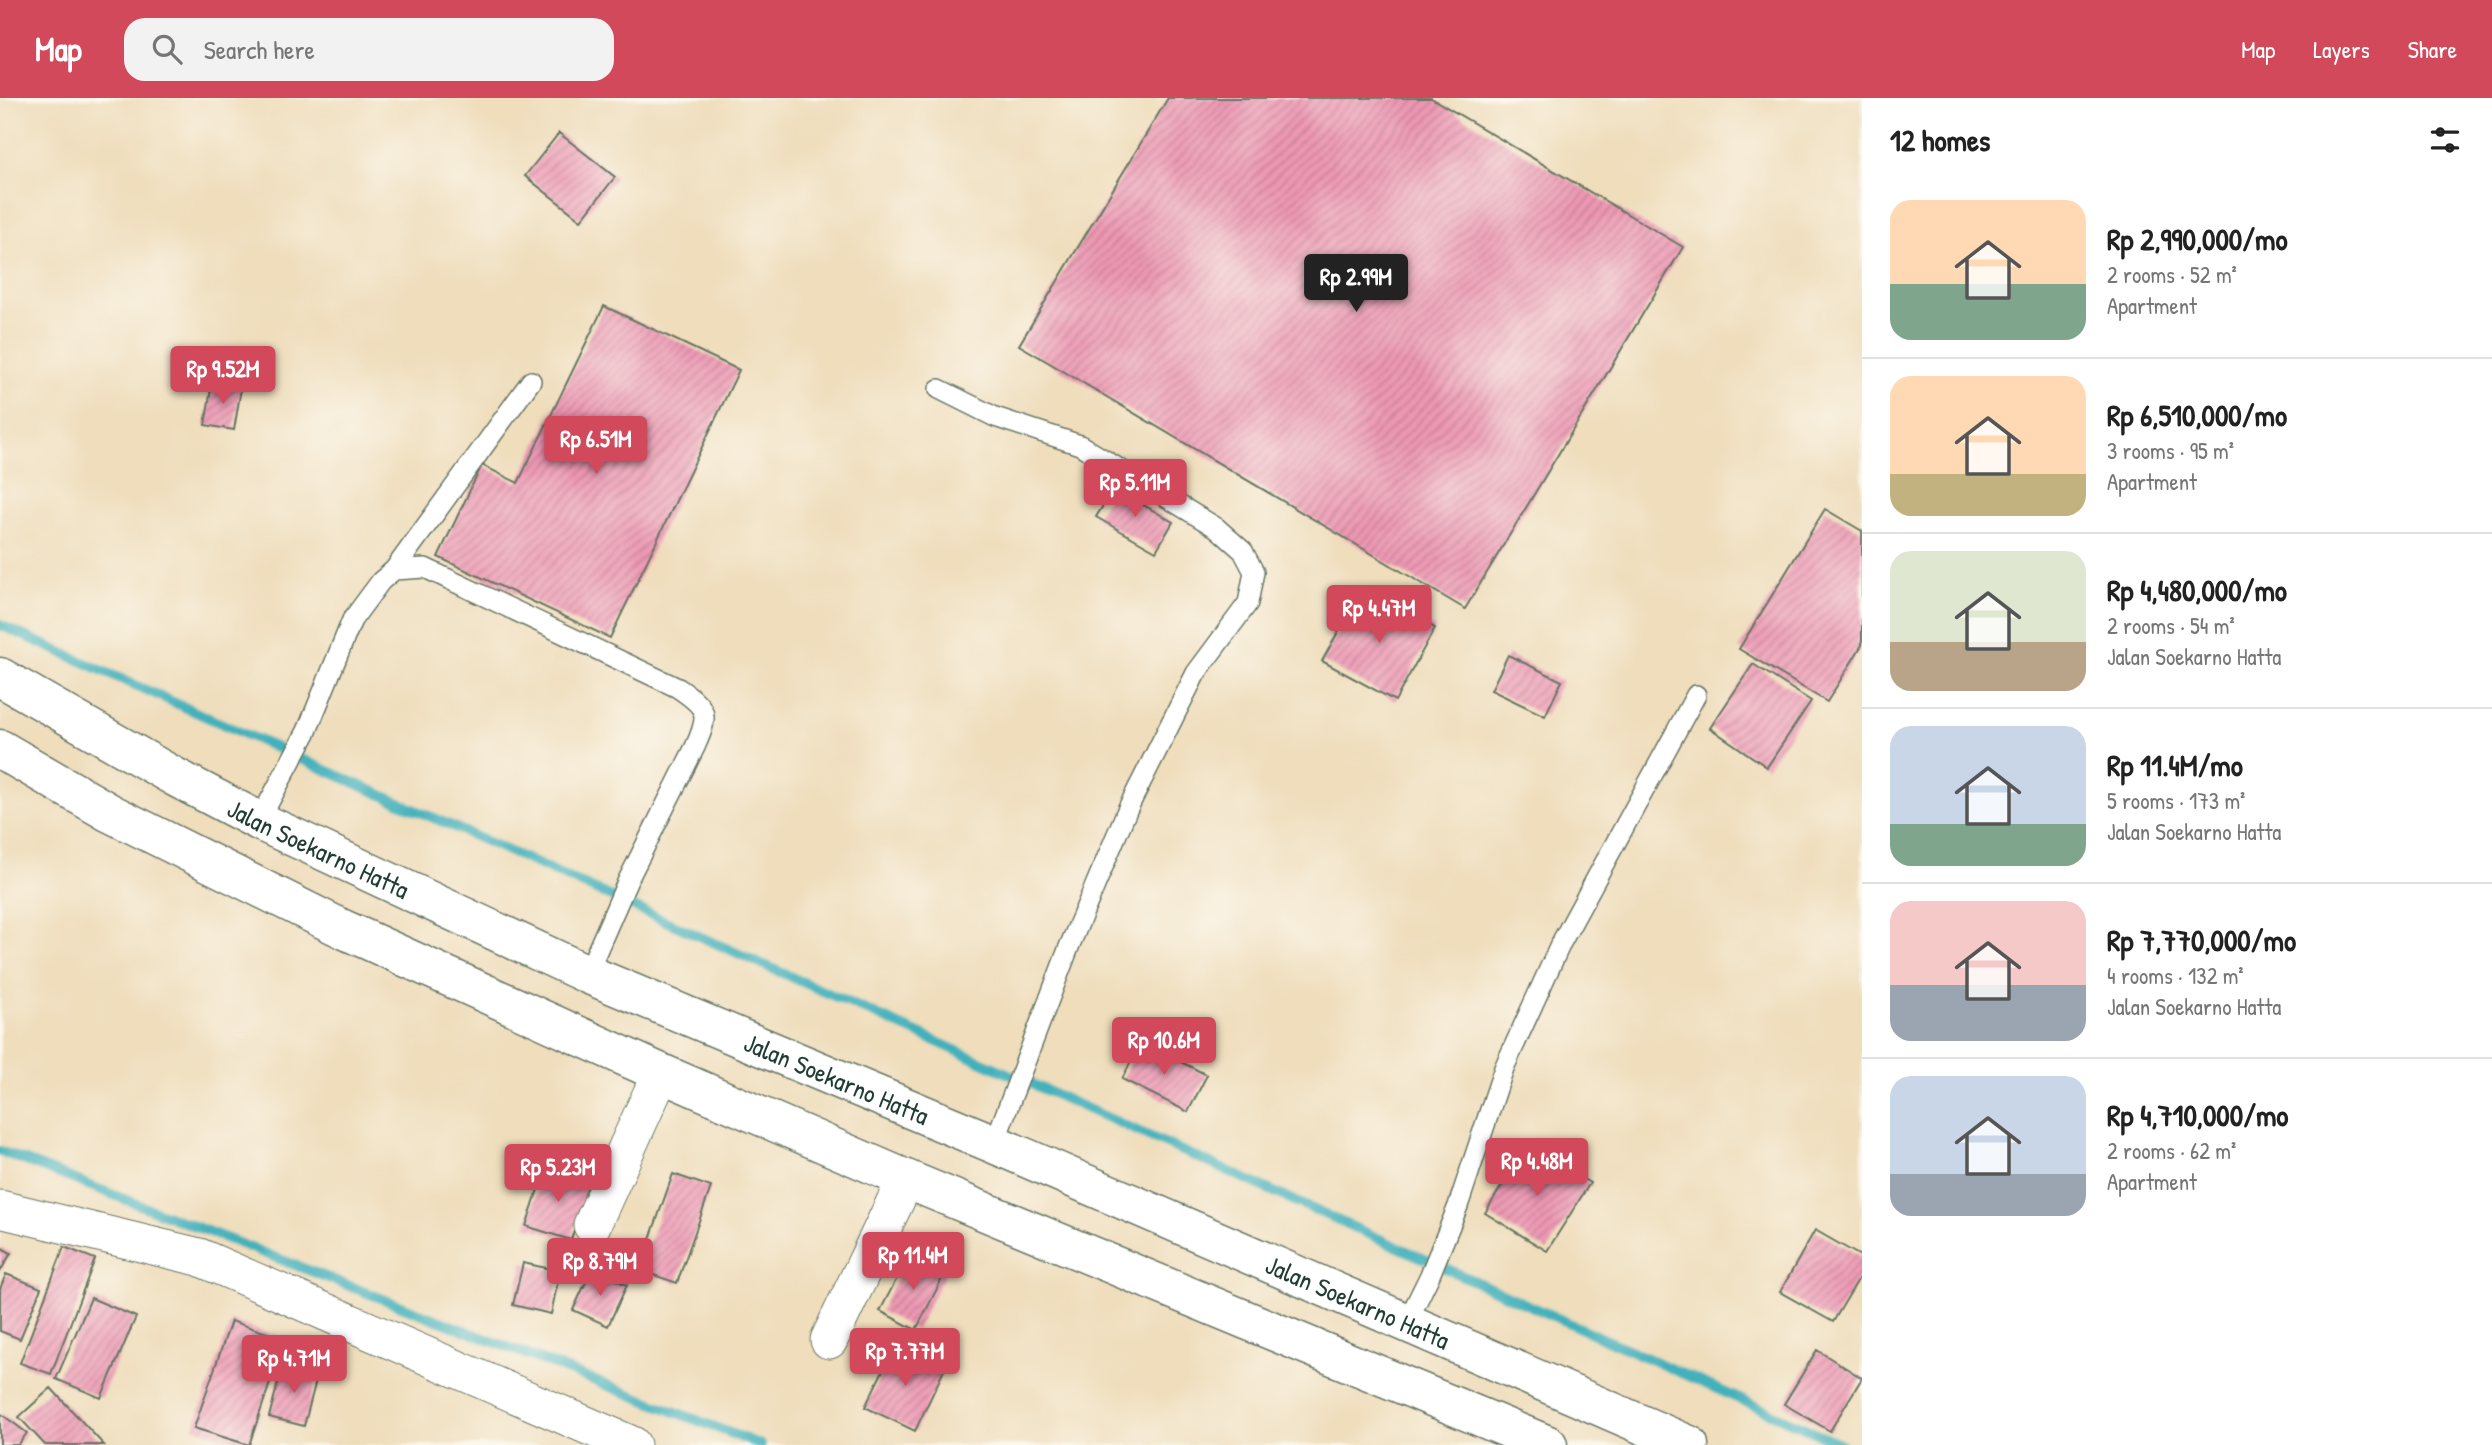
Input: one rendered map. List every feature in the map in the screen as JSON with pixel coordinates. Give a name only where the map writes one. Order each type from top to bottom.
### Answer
[{"type":"highway","name":"Jalan Soekarno Hatta","points":[[0,677],[175,777],[259,821],[587,974],[994,1144],[1689,1445]]},
{"type":"highway","points":[[0,749],[110,813],[344,929],[661,1073],[906,1179],[1548,1445]]},
{"type":"street","points":[[592,1225],[661,1073]]},
{"type":"street","points":[[829,1340],[906,1179]]},
{"type":"street","points":[[0,1209],[199,1257],[632,1445]]},
{"type":"lane","points":[[259,821],[307,731],[352,620],[380,581],[394,570],[531,381]]},
{"type":"lane","points":[[939,389],[995,417],[1080,445],[1217,528],[1243,551],[1254,572],[1248,603],[1196,673],[1128,808],[1069,947],[994,1144]]},
{"type":"lane","points":[[394,570],[425,568],[678,688],[700,703],[705,713],[705,725],[628,880],[587,974]]},
{"type":"lane","points":[[1407,1322],[1430,1275],[1458,1206],[1504,1068],[1561,943],[1696,695]]},
{"type":"building","points":[[1168,98],[1431,98],[1683,247],[1465,609],[1019,345]]},
{"type":"building","points":[[559,133],[615,177],[581,220],[525,176]]},
{"type":"building","points":[[604,306],[739,370],[610,638],[438,557],[482,465],[518,483]]},
{"type":"building","points":[[212,383],[241,388],[234,430],[205,425]]},
{"type":"building","points":[[1114,488],[1173,522],[1156,551],[1096,517]]},
{"type":"building","points":[[1825,509],[1862,531],[1862,645],[1827,702],[1739,649]]},
{"type":"building","points":[[1362,589],[1435,628],[1395,701],[1322,661]]},
{"type":"building","points":[[1508,655],[1562,681],[1545,716],[1491,690]]},
{"type":"building","points":[[1753,664],[1811,701],[1767,767],[1710,728]]},
{"type":"building","points":[[1141,1042],[1207,1075],[1188,1112],[1122,1079]]},
{"type":"building","points":[[1527,1145],[1590,1183],[1547,1251],[1485,1213]]},
{"type":"building","points":[[545,1168],[589,1182],[571,1240],[526,1226]]},
{"type":"building","points":[[673,1174],[711,1187],[677,1283],[639,1270]]},
{"type":"building","points":[[1815,1230],[1862,1257],[1862,1273],[1833,1322],[1780,1292]]},
{"type":"building","points":[[0,1247],[11,1253],[0,1272]]},
{"type":"building","points":[[64,1247],[95,1259],[51,1374],[20,1363]]},
{"type":"building","points":[[909,1255],[945,1273],[916,1330],[880,1311]]},
{"type":"building","points":[[523,1263],[560,1271],[551,1314],[513,1305]]},
{"type":"building","points":[[592,1269],[627,1285],[608,1326],[573,1310]]},
{"type":"building","points":[[6,1274],[41,1288],[20,1339],[0,1331],[0,1289]]},
{"type":"building","points":[[91,1298],[136,1317],[101,1398],[56,1379]]},
{"type":"building","points":[[231,1321],[285,1339],[249,1445],[194,1428]]},
{"type":"building","points":[[896,1344],[945,1368],[915,1431],[865,1407]]},
{"type":"building","points":[[1817,1350],[1862,1378],[1830,1431],[1784,1404]]},
{"type":"building","points":[[283,1364],[318,1373],[304,1426],[269,1417]]},
{"type":"building","points":[[51,1388],[104,1445],[45,1445],[19,1417]]},
{"type":"building","points":[[0,1413],[27,1433],[18,1445],[0,1445]]},
{"type":"waterway","points":[[0,625],[1843,1445]]},
{"type":"waterway","points":[[0,1151],[761,1445]]}]
